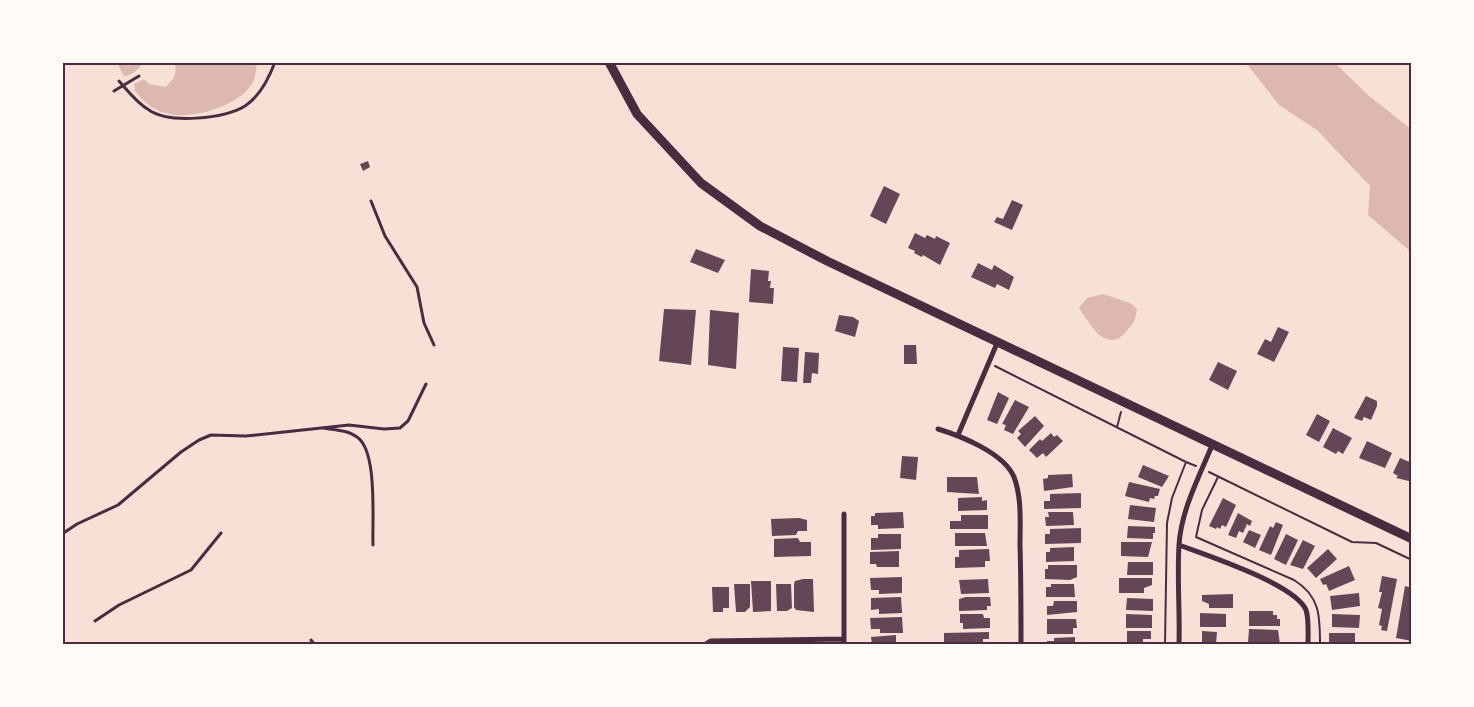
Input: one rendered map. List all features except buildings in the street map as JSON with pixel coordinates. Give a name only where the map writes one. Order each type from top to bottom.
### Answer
[{"type":"main road","points":[[609,62],[637,114],[701,183],[760,226],[820,257],[1412,539]]},
{"type":"street","points":[[958,435],[998,341]]},
{"type":"street","points":[[938,429],[958,435],[1002,461],[1014,476],[1020,500],[1022,644]]},
{"type":"street","points":[[1179,644],[1179,545],[1189,503],[1213,443]]},
{"type":"street","points":[[706,644],[710,641],[844,642],[844,514]]},
{"type":"street","points":[[1179,545],[1254,574],[1294,597],[1306,610],[1308,644]]},
{"type":"lane","points":[[119,81],[149,111],[176,119],[189,119],[244,107],[260,90],[275,62]]},
{"type":"lane","points":[[114,91],[139,76]]},
{"type":"lane","points":[[371,201],[386,236],[417,287],[424,323],[434,345]]},
{"type":"lane","points":[[62,534],[77,524],[118,505],[181,452],[199,440],[211,435],[246,436],[349,425],[384,429],[400,428],[408,421],[426,384]]},
{"type":"lane","points":[[320,428],[351,433],[359,438],[364,446],[374,486],[372,545]]},
{"type":"lane","points":[[95,621],[119,605],[191,570],[221,533]]},
{"type":"lane","points":[[311,640],[314,644]]},
{"type":"path","points":[[989,363],[1186,462],[1172,498],[1167,523],[1165,644]]},
{"type":"path","points":[[1117,427],[1124,401]]},
{"type":"path","points":[[1320,644],[1317,604],[1307,588],[1294,580],[1196,537],[1202,510],[1218,477],[1352,542],[1376,543],[1412,560]]},
{"type":"shaded area","points":[[175,62],[257,63],[253,82],[247,91],[238,98],[214,110],[188,115],[176,115],[161,112],[149,105],[135,91],[134,84],[144,79],[149,84],[165,87],[174,76],[176,70]]},
{"type":"shaded area","points":[[117,63],[143,63],[133,73],[124,76]]},
{"type":"shaded area","points":[[1246,63],[1335,63],[1368,95],[1411,129],[1411,252],[1368,215],[1370,186],[1317,130],[1279,105]]},
{"type":"shaded area","points":[[1103,294],[1130,303],[1137,309],[1132,324],[1118,339],[1111,340],[1099,334],[1079,308],[1087,298]]}]
